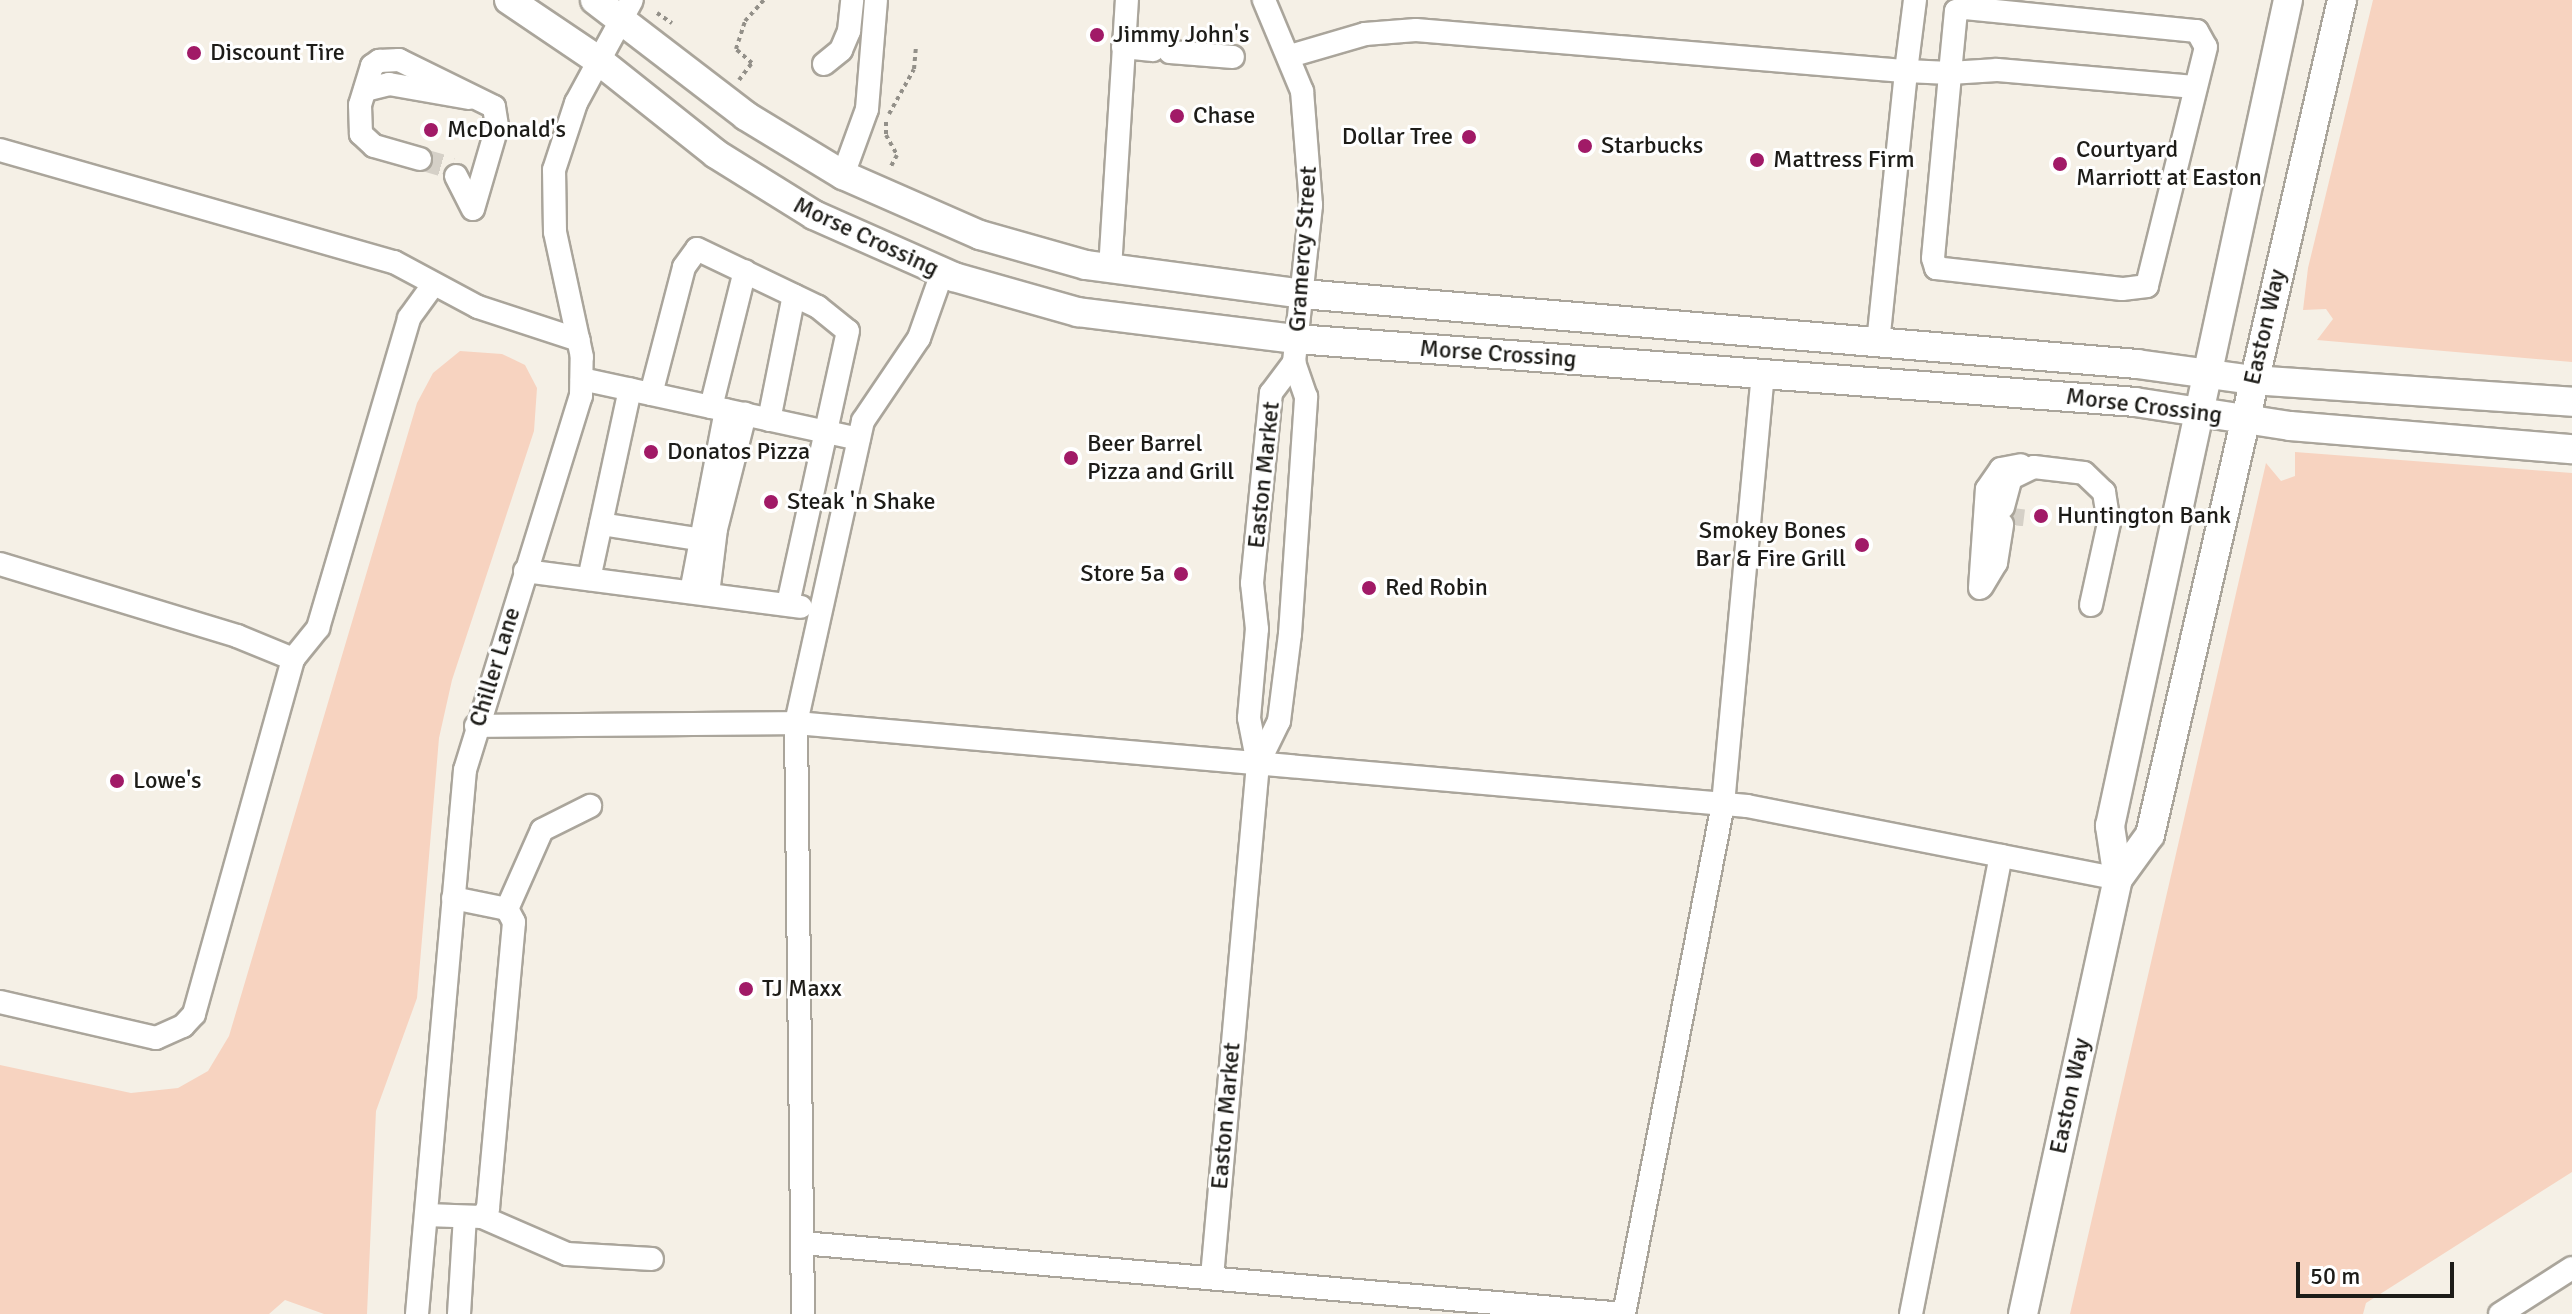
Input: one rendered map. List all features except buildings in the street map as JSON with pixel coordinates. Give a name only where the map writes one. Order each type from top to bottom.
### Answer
[{"type":"main road","name":"Morse Crossing","points":[[509,0],[614,30],[843,175],[980,235],[1110,269],[1302,294],[1878,343],[2252,380],[2572,402]]},
{"type":"main road","name":"Morse Crossing","points":[[595,0],[614,30],[705,146],[780,196],[849,234],[942,273],[1020,298],[1109,318],[1295,350],[1763,372],[2572,449]]},
{"type":"main road","name":"Easton Way","points":[[2023,1314],[2118,879],[2110,826],[2288,0]]},
{"type":"main road","name":"Easton Way","points":[[2118,879],[2150,835],[2243,419],[2342,0]]},
{"type":"street","points":[[824,64],[841,50],[852,0]]},
{"type":"street","points":[[843,175],[867,109],[876,0]]},
{"type":"street","points":[[1110,269],[1127,0]]},
{"type":"street","name":"Gramercy Street","points":[[1264,0],[1290,56],[1302,91],[1312,167],[1295,350]]},
{"type":"street","points":[[1878,343],[1915,0]]},
{"type":"street","points":[[1965,8],[2071,9],[2197,31],[2206,47],[2147,286],[2122,289],[1936,268],[1933,258],[1956,11],[1965,8]]},
{"type":"street","name":"Chiller Lane","points":[[417,1314],[465,770],[582,379],[579,340],[557,251],[554,170],[571,115],[614,30]]},
{"type":"street","points":[[1290,56],[1365,34],[1416,30],[1906,71],[1950,73],[1997,70],[2195,87]]},
{"type":"street","points":[[1123,47],[1233,57]]},
{"type":"street","points":[[420,159],[374,146],[361,134],[365,90],[372,66],[399,60],[494,107],[497,127],[473,209],[456,176]]},
{"type":"street","points":[[0,150],[394,262],[478,307],[579,340]]},
{"type":"street","points":[[589,579],[601,524],[640,392],[684,267],[697,249],[794,295],[848,331],[788,605]]},
{"type":"street","points":[[700,593],[716,529],[745,271]]},
{"type":"street","points":[[803,1314],[796,723],[859,439],[872,402],[919,338],[942,273]]},
{"type":"street","points":[[0,1002],[130,1036],[169,1035],[188,1020],[293,659],[318,628],[409,318],[433,285]]},
{"type":"street","points":[[769,420],[794,295]]},
{"type":"street","name":"Easton Market","points":[[1212,1277],[1258,764],[1249,718],[1257,629],[1252,583],[1271,393],[1295,350]]},
{"type":"street","name":"Easton Market","points":[[1258,764],[1279,721],[1290,634],[1306,397],[1295,350]]},
{"type":"street","points":[[802,1243],[1624,1314],[1723,804],[1763,372]]},
{"type":"street","points":[[582,379],[859,439]]},
{"type":"street","points":[[700,593],[697,539],[727,410]]},
{"type":"street","points":[[2038,467],[2019,485],[2008,516],[2005,560],[1982,587],[1987,489],[2001,469],[2038,467],[2084,473],[2108,502],[2109,523],[2091,605]]},
{"type":"street","points":[[601,524],[697,539]]},
{"type":"street","points":[[0,564],[237,636],[293,659]]},
{"type":"street","points":[[525,571],[820,609]]},
{"type":"street","points":[[476,726],[796,723],[1723,804],[2118,879]]},
{"type":"street","points":[[507,909],[542,830],[590,806]]},
{"type":"street","points":[[1911,1314],[2001,856]]},
{"type":"street","points":[[453,898],[507,909]]},
{"type":"street","points":[[473,1217],[488,1208],[514,922],[507,909]]},
{"type":"street","points":[[426,1215],[473,1217],[567,1254],[652,1259]]},
{"type":"street","points":[[459,1314],[473,1217]]},
{"type":"street","points":[[2500,1314],[2572,1268]]},
{"type":"path","points":[[739,80],[752,63],[736,49],[745,21],[764,0]]},
{"type":"path","points":[[657,13],[672,23]]},
{"type":"path","points":[[889,170],[897,155],[886,135],[887,119],[914,69],[916,48]]},
{"type":"shaded area","points":[[2373,0],[2572,0],[2572,362],[2317,340],[2333,319],[2326,309],[2303,310],[2308,268]]},
{"type":"shaded area","points":[[460,351],[502,354],[525,365],[537,388],[534,431],[452,680],[439,738],[417,998],[376,1111],[367,1314],[324,1314],[285,1300],[269,1314],[0,1314],[0,1065],[131,1093],[178,1088],[208,1071],[229,1036],[417,403],[433,373]]},
{"type":"shaded area","points":[[2295,452],[2572,473],[2572,1172],[2366,1303],[2363,1314],[2070,1314],[2266,463],[2281,481],[2295,476]]},
{"type":"tunnel","points":[[420,159],[452,168],[456,176]]},
{"type":"tunnel","points":[[2012,525],[2014,508]]},
{"type":"place","name":"Jimmy John's","points":[[1097,35]]},
{"type":"place","name":"Discount Tire","points":[[194,53]]},
{"type":"place","name":"Chase","points":[[1177,116]]},
{"type":"place","name":"McDonald's","points":[[431,130]]},
{"type":"place","name":"Dollar Tree","points":[[1469,137]]},
{"type":"place","name":"Starbucks","points":[[1585,146]]},
{"type":"place","name":"Mattress Firm","points":[[1757,160]]},
{"type":"place","name":"Courtyard Marriott at Easton","points":[[2060,164]]},
{"type":"place","name":"Donatos Pizza","points":[[651,452]]},
{"type":"place","name":"Beer Barrel Pizza and Grill","points":[[1071,458]]},
{"type":"place","name":"Steak 'n Shake","points":[[771,502]]},
{"type":"place","name":"Huntington Bank","points":[[2041,516]]},
{"type":"place","name":"Smokey Bones Bar & Fire Grill","points":[[1862,545]]},
{"type":"place","name":"Store 5a","points":[[1181,574]]},
{"type":"place","name":"Red Robin","points":[[1369,588]]},
{"type":"place","name":"Lowe's","points":[[117,781]]},
{"type":"place","name":"TJ Maxx","points":[[746,989]]}]
